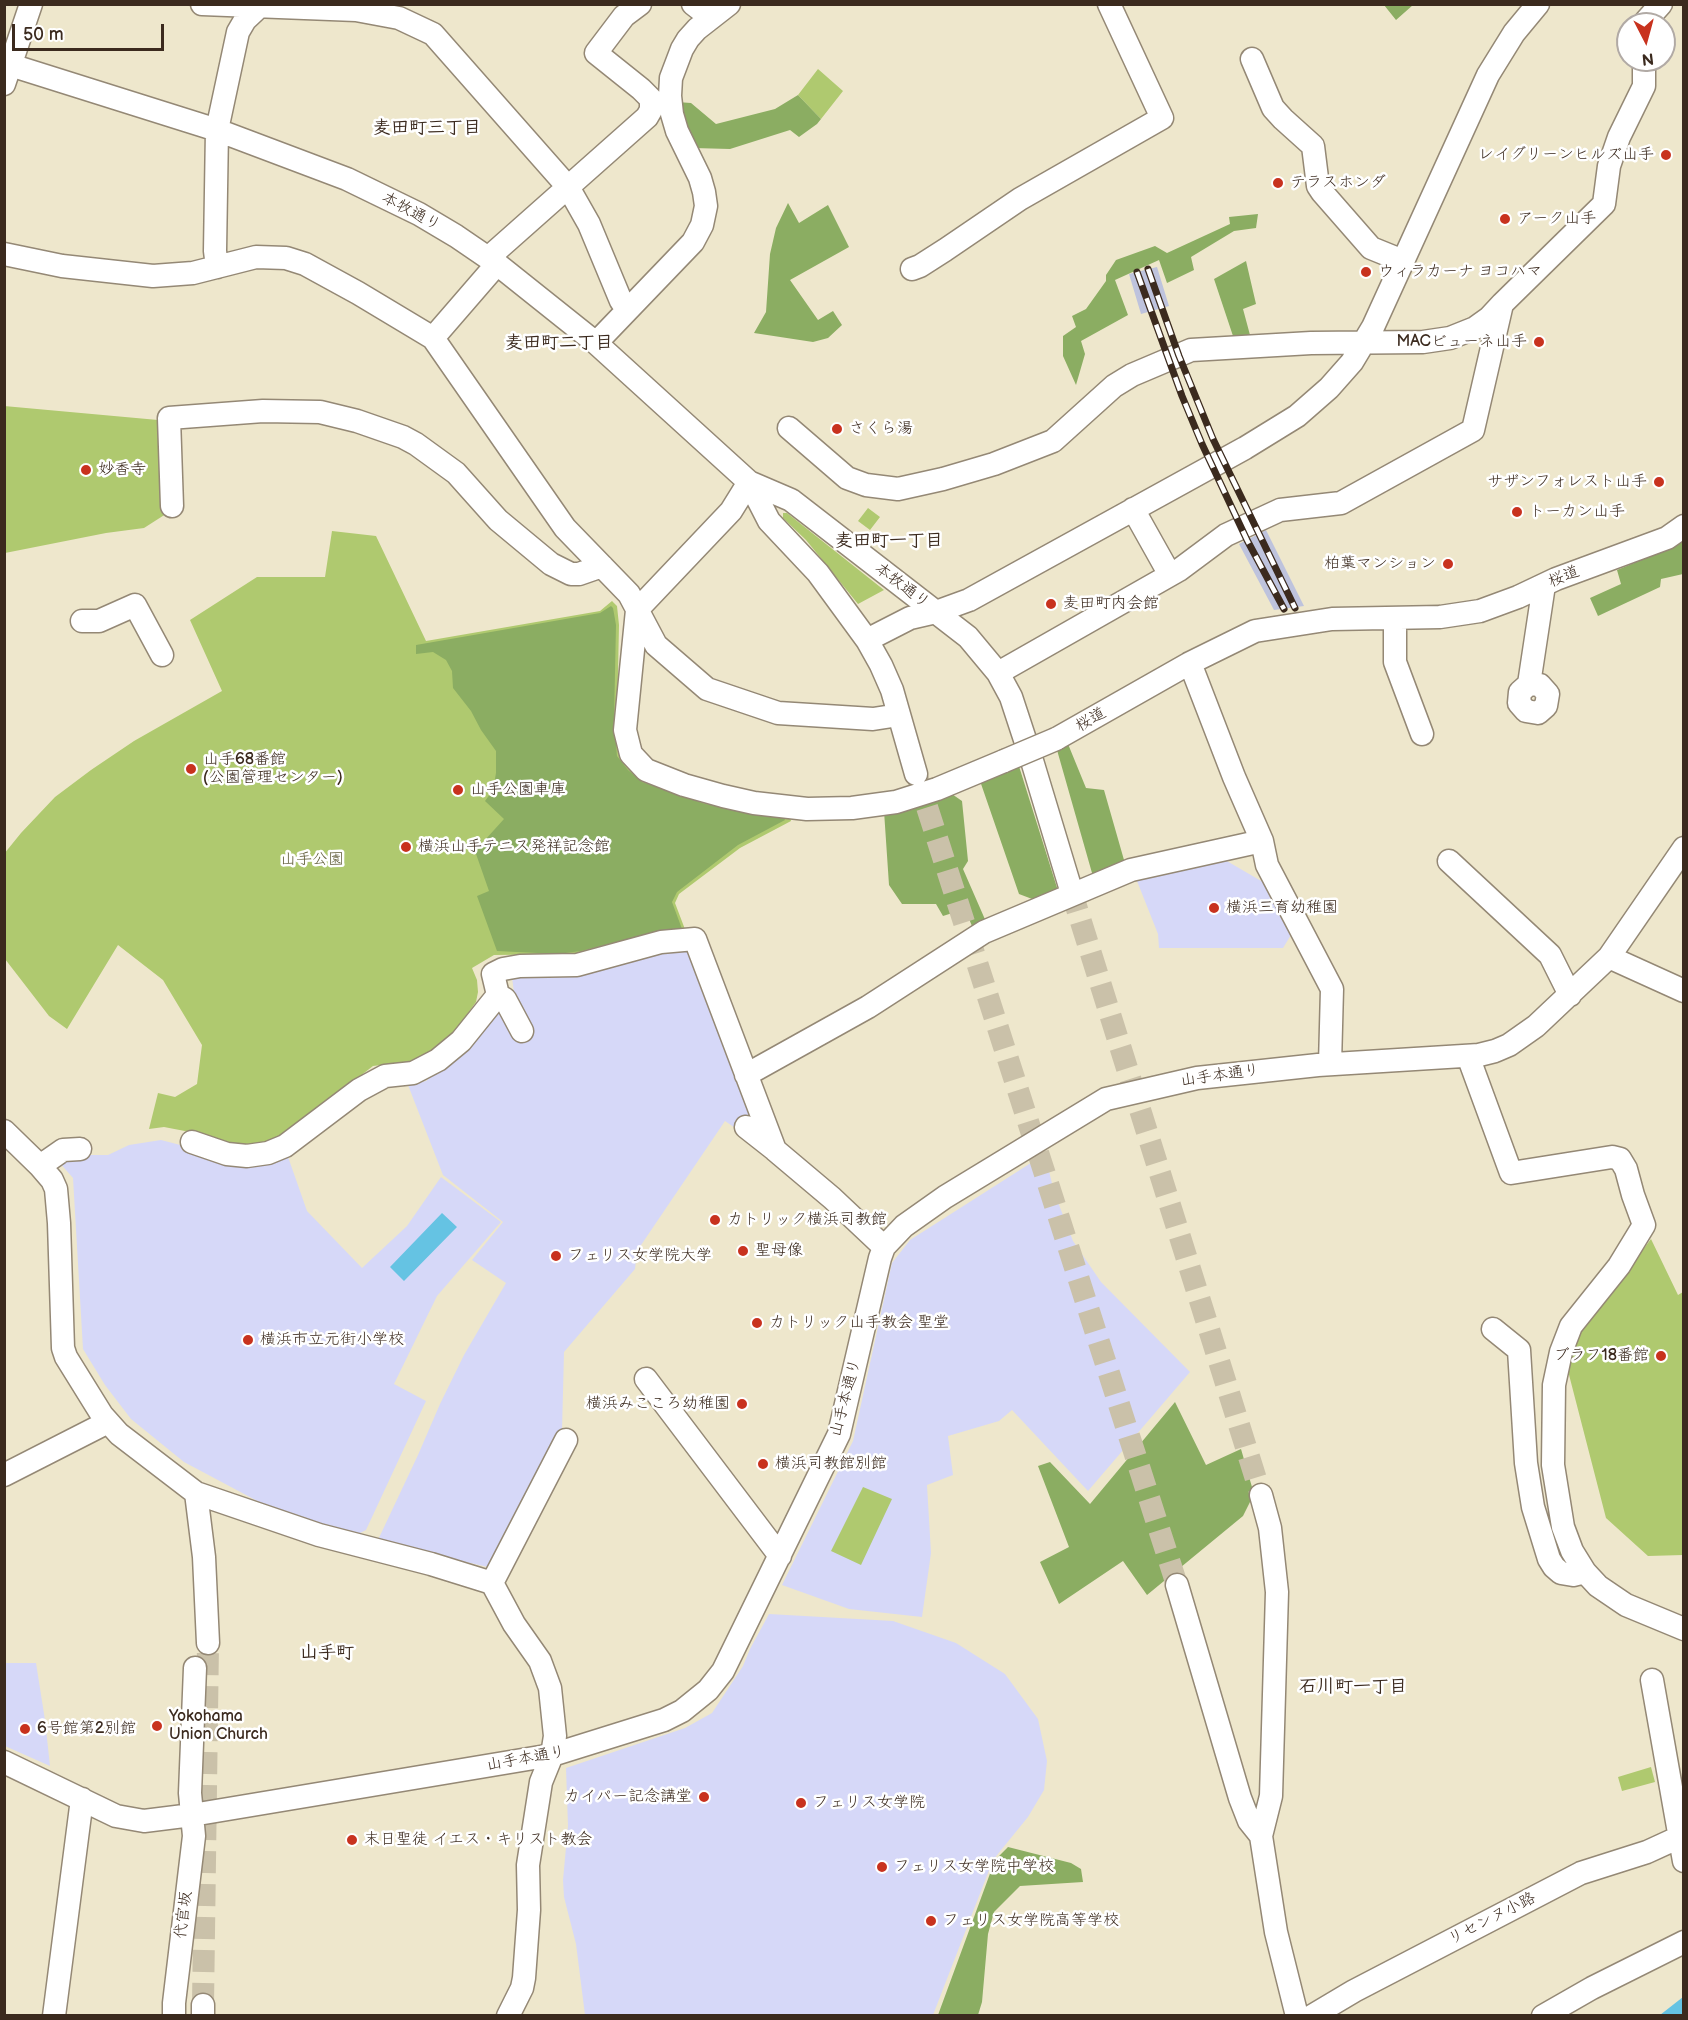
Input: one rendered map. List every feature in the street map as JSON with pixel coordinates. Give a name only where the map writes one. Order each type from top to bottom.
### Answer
[{"type":"street","points":[[7,71],[31,4]]},
{"type":"street","points":[[202,4],[357,6],[399,18],[433,34],[568,187],[589,225],[621,301]]},
{"type":"street","points":[[433,338],[493,261],[568,187],[647,117],[651,110],[651,99],[596,53],[624,16],[640,4]]},
{"type":"street","points":[[693,4],[711,18]]},
{"type":"street","points":[[596,343],[693,242],[702,225],[706,206],[704,192],[700,178],[677,131],[670,96],[671,78],[682,49],[697,29],[729,4]]},
{"type":"street","points":[[912,269],[937,255],[1020,199],[1162,118],[1109,4]]},
{"type":"street","points":[[867,640],[910,618],[936,612],[969,600],[1245,448],[1297,416],[1342,376],[1365,343],[1488,75],[1514,33],[1538,4]]},
{"type":"street","points":[[217,267],[215,194],[217,130],[238,32],[245,20],[259,6]]},
{"type":"street","points":[[1252,59],[1274,108],[1314,146],[1318,186],[1322,192],[1371,248],[1403,261]]},
{"type":"street","name":"本牧通り","points":[[7,71],[217,130],[347,179],[419,214],[493,261],[596,343],[749,482],[791,500],[968,637],[998,673],[1011,697],[1071,890]]},
{"type":"street","points":[[789,428],[847,478],[866,485],[898,489],[994,464],[1053,441],[1114,386],[1132,375],[1191,350],[1257,345],[1423,342],[1450,338],[1474,328],[1489,318],[1604,204],[1609,166],[1615,147],[1644,86],[1644,72]]},
{"type":"street","points":[[4,254],[62,266],[153,276],[174,276],[256,257],[286,258],[305,264],[358,292],[433,338],[564,528],[629,594],[656,645],[707,689],[778,713],[873,719],[899,715]]},
{"type":"street","points":[[998,673],[1170,575],[1226,535],[1280,510],[1341,503],[1473,430],[1502,304]]},
{"type":"street","points":[[172,506],[169,418],[263,411],[320,412],[357,421],[404,437],[416,444],[456,473],[498,520],[550,564],[571,574],[579,574],[602,566]]},
{"type":"street","points":[[637,610],[731,511],[749,482]]},
{"type":"street","name":"本牧通り","points":[[749,482],[769,521],[818,573],[867,640],[892,690],[916,774]]},
{"type":"street","points":[[1133,509],[1170,575]]},
{"type":"street","name":"桜道","points":[[637,610],[625,730],[631,754],[646,770],[684,785],[754,803],[807,809],[852,808],[896,802],[937,789],[1056,739],[1244,635],[1265,629],[1332,619],[1440,617],[1480,611],[1667,538],[1683,526]]},
{"type":"street","points":[[1529,684],[1544,585]]},
{"type":"street","points":[[82,621],[99,621],[135,605],[162,655]]},
{"type":"street","points":[[1395,618],[1395,662],[1422,734]]},
{"type":"street","points":[[1190,663],[1234,777],[1262,841],[1268,865],[1332,989],[1330,1064]]},
{"type":"street","points":[[746,1075],[868,1007],[984,932],[1131,870],[1262,841]]},
{"type":"street","name":"山手本通り","points":[[4,1762],[116,1816],[144,1821],[552,1755],[664,1720],[682,1711],[708,1690],[723,1671],[839,1434],[880,1257],[884,1247],[904,1227],[945,1197],[1106,1099],[1197,1078],[1330,1064],[1467,1056],[1495,1051],[1509,1045],[1536,1026],[1610,957],[1683,848]]},
{"type":"street","points":[[1449,861],[1550,955],[1570,995]]},
{"type":"street","points":[[522,1031],[505,999],[498,995],[493,974],[503,969],[520,966],[577,965],[661,942],[695,939],[775,1149]]},
{"type":"street","points":[[1610,957],[1683,991]]},
{"type":"street","points":[[192,1142],[227,1154],[247,1156],[268,1153],[285,1146],[359,1090],[385,1076],[413,1073],[438,1060],[461,1041],[498,995]]},
{"type":"street","points":[[1467,1056],[1511,1173],[1612,1157],[1620,1159],[1626,1169],[1644,1225],[1619,1266],[1571,1326],[1561,1352],[1554,1385],[1553,1465],[1563,1527],[1572,1551],[1585,1572],[1598,1586],[1626,1605],[1683,1629]]},
{"type":"street","points":[[746,1127],[832,1198],[884,1247]]},
{"type":"street","points":[[4,1131],[40,1166],[52,1180],[56,1189],[63,1348],[70,1363],[108,1422],[119,1434],[196,1493],[319,1535],[492,1582],[514,1624],[540,1660],[550,1688],[555,1736],[552,1755],[541,1782],[528,1865],[529,1910],[524,1978],[522,1988],[508,2016]]},
{"type":"street","points":[[40,1166],[63,1150],[80,1149]]},
{"type":"street","points":[[1493,1329],[1519,1350],[1529,1481],[1536,1516],[1549,1559],[1561,1573],[1573,1575],[1585,1572]]},
{"type":"street","points":[[646,1379],[780,1556]]},
{"type":"street","points":[[4,1475],[108,1422]]},
{"type":"street","points":[[492,1582],[566,1440]]},
{"type":"street","points":[[196,1493],[204,1557],[208,1643]]},
{"type":"street","points":[[1261,1495],[1271,1538],[1277,1592],[1271,1796],[1260,1836],[1276,1932],[1297,2016]]},
{"type":"street","points":[[1177,1585],[1240,1798],[1249,1821],[1260,1836]]},
{"type":"street","name":"代官坂","points":[[174,2016],[194,1836],[190,1793],[195,1668]]},
{"type":"street","points":[[1652,1680],[1681,1837],[1683,1861]]},
{"type":"street","points":[[54,2016],[82,1799]]},
{"type":"street","name":"リセンヌ小路","points":[[1312,2016],[1354,1990],[1581,1873],[1647,1852],[1681,1837]]},
{"type":"street","points":[[1543,2016],[1592,1988],[1683,1942]]},
{"type":"shaded area","points":[[1157,267],[1169,306],[1141,314],[1129,274]]},
{"type":"shaded area","points":[[1266,530],[1304,606],[1274,610],[1239,544]]},
{"type":"shaded area","name":"横浜三育幼稚園","points":[[1220,857],[1268,885],[1294,930],[1283,948],[1159,948],[1158,934],[1135,876]]},
{"type":"shaded area","name":"フェリス女学院大学","points":[[691,949],[763,1134],[741,1132],[725,1121],[637,1251],[635,1269],[564,1352],[562,1431],[488,1567],[377,1542],[464,1355],[506,1283],[472,1260],[503,1222],[443,1175],[408,1085],[426,1081],[473,1042],[499,1012],[505,1015],[514,993],[512,977],[652,952]]},
{"type":"shaded area","name":"横浜市立元街小学校","points":[[161,1140],[188,1147],[287,1154],[307,1211],[362,1268],[407,1226],[441,1177],[501,1222],[437,1296],[394,1384],[426,1401],[366,1530],[356,1535],[324,1527],[263,1504],[184,1462],[131,1419],[105,1385],[83,1349],[73,1178],[59,1162],[69,1155],[108,1155],[129,1145]]},
{"type":"shaded area","points":[[1045,1154],[1054,1192],[1073,1241],[1101,1282],[1190,1372],[1088,1491],[1012,1410],[999,1421],[948,1436],[953,1475],[927,1485],[931,1553],[922,1617],[849,1609],[782,1585],[853,1441],[892,1263],[910,1240]]},
{"type":"shaded area","name":"フェリス女学院","points":[[769,1614],[893,1621],[956,1643],[1005,1674],[1038,1719],[1047,1761],[1044,1790],[1028,1817],[993,1860],[933,2015],[585,2015],[576,1944],[564,1897],[563,1880],[568,1826],[566,1768],[685,1728],[712,1713],[743,1666]]},
{"type":"shaded area","points":[[5,1663],[36,1663],[50,1766],[5,1746]]},
{"type":"green space","points":[[1384,5],[1413,5],[1396,20]]},
{"type":"green space","points":[[818,69],[843,91],[821,119],[798,95]]},
{"type":"green space","points":[[798,95],[821,119],[817,124],[799,137],[790,130],[730,149],[693,148],[677,102],[691,103],[716,124],[775,109]]},
{"type":"green space","points":[[788,203],[799,223],[828,205],[849,247],[790,280],[818,320],[833,311],[842,325],[828,338],[813,342],[754,333],[766,312],[770,254],[776,228]]},
{"type":"green space","points":[[1258,214],[1256,228],[1234,231],[1191,257],[1194,270],[1167,283],[1159,260],[1115,280],[1128,315],[1081,341],[1085,354],[1076,385],[1063,356],[1063,336],[1076,327],[1072,316],[1086,309],[1106,281],[1106,275],[1116,260],[1155,246],[1167,253],[1230,224],[1229,217]]},
{"type":"green space","points":[[1246,261],[1256,304],[1243,309],[1250,335],[1233,336],[1214,279]]},
{"type":"green space","name":"妙香寺","points":[[4,406],[158,420],[169,512],[144,528],[106,533],[5,553]]},
{"type":"green space","points":[[868,508],[880,517],[870,530],[858,521]]},
{"type":"green space","points":[[783,513],[787,513],[884,590],[858,604],[806,540],[783,518]]},
{"type":"green space","name":"山手公園","points":[[332,531],[376,536],[426,641],[600,611],[612,601],[617,606],[619,625],[617,721],[620,755],[790,817],[791,821],[740,848],[679,894],[675,903],[686,932],[581,954],[494,955],[472,968],[477,980],[476,1002],[455,1031],[435,1049],[414,1061],[373,1066],[291,1130],[267,1145],[249,1147],[217,1142],[190,1132],[164,1127],[149,1129],[158,1093],[175,1097],[197,1084],[202,1045],[163,980],[118,945],[67,1029],[49,1016],[5,959],[4,854],[55,797],[91,770],[134,741],[222,691],[190,620],[257,577],[325,577]]},
{"type":"green space","points":[[1683,539],[1683,574],[1661,579],[1660,587],[1598,616],[1590,598],[1621,584],[1617,570],[1673,547]]},
{"type":"green space","points":[[611,606],[616,625],[614,720],[617,756],[628,770],[642,782],[705,804],[785,820],[738,845],[677,892],[672,902],[682,929],[655,932],[581,951],[558,954],[497,951],[477,896],[489,891],[475,851],[504,819],[485,801],[493,790],[496,751],[471,711],[453,688],[452,671],[446,660],[433,652],[416,654],[416,645],[600,613]]},
{"type":"green space","points":[[1068,744],[1086,788],[1104,790],[1126,867],[1094,880],[1057,750]]},
{"type":"green space","points":[[1018,763],[1059,894],[1040,902],[1019,894],[979,778]]},
{"type":"green space","points":[[949,792],[962,801],[968,861],[963,869],[987,924],[974,931],[965,909],[943,916],[936,904],[902,904],[889,885],[884,811]]},
{"type":"green space","points":[[1651,1239],[1678,1295],[1683,1292],[1683,1555],[1648,1556],[1606,1518],[1567,1367],[1581,1332]]},
{"type":"green space","points":[[1175,1402],[1206,1465],[1241,1449],[1254,1494],[1243,1516],[1147,1595],[1123,1561],[1059,1604],[1040,1562],[1069,1547],[1038,1466],[1050,1462],[1090,1504]]},
{"type":"green space","points":[[863,1487],[892,1499],[861,1565],[831,1551]]},
{"type":"green space","points":[[1651,1767],[1655,1782],[1622,1791],[1618,1777]]},
{"type":"green space","points":[[1008,1847],[1071,1863],[1081,1869],[1083,1882],[1020,1886],[994,1912],[988,1934],[982,2002],[978,2015],[938,2015],[995,1860]]},
{"type":"water","points":[[442,1213],[457,1227],[404,1281],[390,1267]]},
{"type":"water","points":[[1683,1997],[1683,2015],[1660,2015]]},
{"type":"tunnel","points":[[917,776],[1177,1585]]},
{"type":"tunnel","points":[[1071,890],[1261,1495]]},
{"type":"tunnel","points":[[203,2005],[208,1643]]},
{"type":"railway","points":[[1148,269],[1179,356],[1213,439],[1295,608]]},
{"type":"railway","points":[[1137,272],[1202,444],[1247,540],[1284,609]]},
{"type":"place","name":"レイグリーンヒルズ山手","points":[[1666,155]]},
{"type":"place","name":"テラスホンダ","points":[[1278,183]]},
{"type":"place","name":"アーク山手","points":[[1505,219]]},
{"type":"place","name":"ウィラカーナ ヨコハマ","points":[[1366,272]]},
{"type":"place","name":"MACビューネ山手","points":[[1539,342]]},
{"type":"place","name":"さくら湯","points":[[837,429]]},
{"type":"place","name":"妙香寺","points":[[86,470]]},
{"type":"place","name":"サザンフォレスト山手","points":[[1659,482]]},
{"type":"place","name":"トーカン山手","points":[[1517,512]]},
{"type":"place","name":"柏葉マンション","points":[[1448,564]]},
{"type":"place","name":"麦田町内会館","points":[[1051,604]]},
{"type":"place","name":"山手68番館 (公園管理センター)","points":[[191,769]]},
{"type":"place","name":"山手公園車庫","points":[[458,790]]},
{"type":"place","name":"横浜山手テニス発祥記念館","points":[[406,847]]},
{"type":"place","name":"横浜三育幼稚園","points":[[1214,908]]},
{"type":"place","name":"カトリック横浜司教館","points":[[715,1220]]},
{"type":"place","name":"聖母像","points":[[743,1251]]},
{"type":"place","name":"フェリス女学院大学","points":[[556,1256]]},
{"type":"place","name":"カトリック山手教会 聖堂","points":[[757,1323]]},
{"type":"place","name":"横浜市立元街小学校","points":[[248,1340]]},
{"type":"place","name":"ブラフ18番館","points":[[1661,1356]]},
{"type":"place","name":"横浜みこころ幼稚園","points":[[742,1404]]},
{"type":"place","name":"横浜司教館別館","points":[[763,1464]]},
{"type":"place","name":"Yokohama Union Church","points":[[157,1726]]},
{"type":"place","name":"6号館第2別館","points":[[25,1729]]},
{"type":"place","name":"カイパー記念講堂","points":[[704,1797]]},
{"type":"place","name":"フェリス女学院","points":[[801,1803]]},
{"type":"place","name":"末日聖徒 イエス・キリスト教会","points":[[352,1840]]},
{"type":"place","name":"フェリス女学院中学校","points":[[882,1867]]},
{"type":"place","name":"フェリス女学院高等学校","points":[[931,1921]]},
{"type":"district","name":"麦田町三丁目","points":[[427,128]]},
{"type":"district","name":"麦田町二丁目","points":[[559,343]]},
{"type":"district","name":"麦田町一丁目","points":[[889,541]]},
{"type":"district","name":"山手町","points":[[327,1653]]},
{"type":"district","name":"石川町一丁目","points":[[1353,1687]]}]
